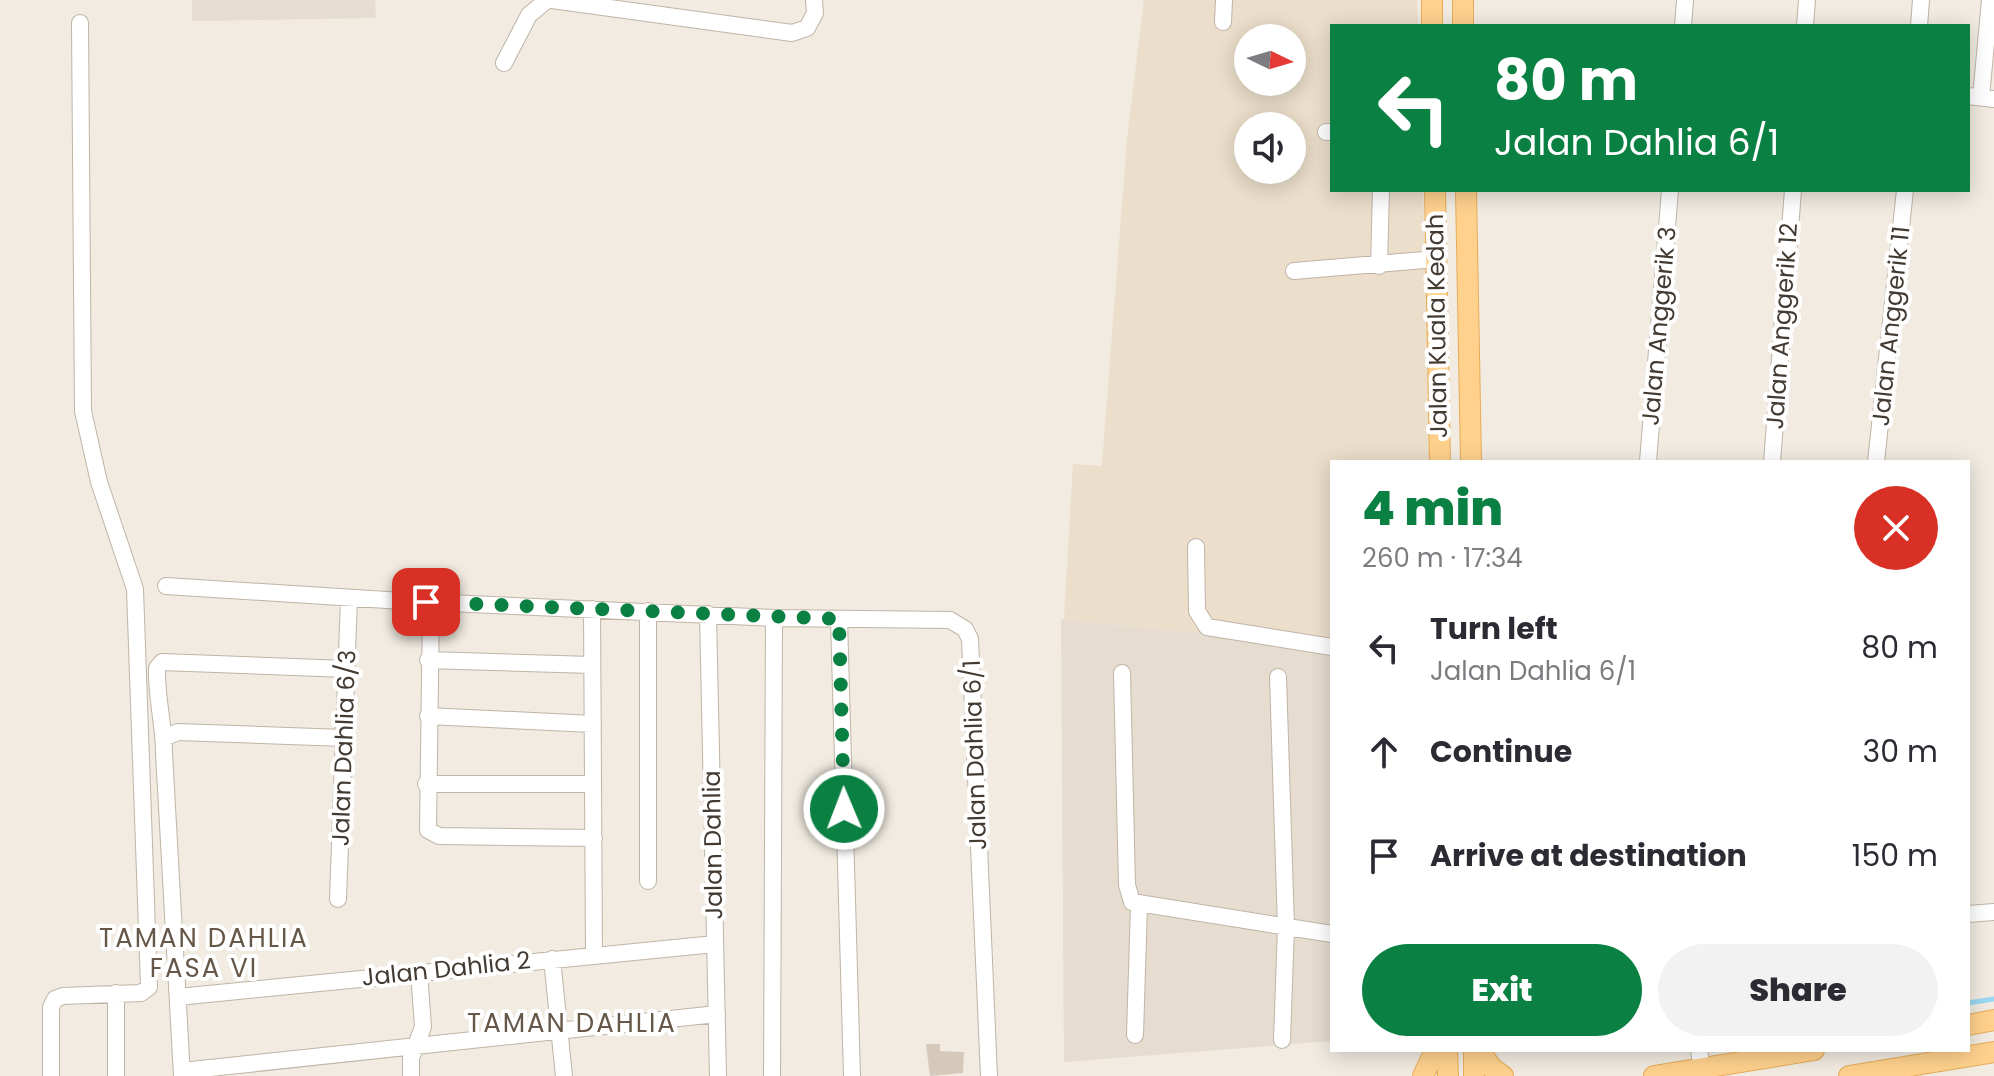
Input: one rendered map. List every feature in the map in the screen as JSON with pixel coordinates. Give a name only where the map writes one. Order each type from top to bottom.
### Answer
[{"type":"main road","points":[[1432,0],[1432,24]]},
{"type":"main road","points":[[1463,0],[1463,24]]},
{"type":"main road","name":"Jalan Kuala Kedah","points":[[1435,192],[1440,460]]},
{"type":"main road","name":"Jalan Kuala Kedah","points":[[1466,192],[1471,460]]},
{"type":"main road","points":[[1970,1026],[1994,1020]]},
{"type":"main road","points":[[1970,1026],[1994,1026]]},
{"type":"main road","points":[[1423,1076],[1434,1052]]},
{"type":"main road","points":[[1447,1052],[1448,1076]]},
{"type":"main road","points":[[1474,1076],[1477,1052]]},
{"type":"main road","points":[[1479,1052],[1503,1076]]},
{"type":"main road","points":[[1654,1076],[1701,1060],[1791,1052]]},
{"type":"main road","points":[[1849,1076],[1994,1052]]},
{"type":"street","points":[[504,63],[529,15],[550,0],[792,33],[807,28],[815,13],[814,0]]},
{"type":"street","points":[[1223,22],[1224,0]]},
{"type":"street","points":[[1683,24],[1685,0]]},
{"type":"street","points":[[1805,24],[1807,0]]},
{"type":"street","points":[[1919,24],[1921,0]]},
{"type":"street","points":[[1981,97],[1990,0]]},
{"type":"street","points":[[51,1076],[51,1007],[55,999],[63,996],[141,993],[149,987],[135,589],[99,482],[83,411],[80,23]]},
{"type":"street","points":[[1379,266],[1381,192]]},
{"type":"street","name":"Jalan Anggerik 3","points":[[1648,460],[1670,192]]},
{"type":"street","name":"Jalan Anggerik 12","points":[[1772,460],[1793,192]]},
{"type":"street","name":"Jalan Anggerik 11","points":[[1876,460],[1905,192]]},
{"type":"street","points":[[1294,271],[1436,259]]},
{"type":"street","points":[[1196,547],[1197,611],[1207,627],[1330,647]]},
{"type":"street","name":"Jalan Dahlia 6/1","points":[[166,586],[774,618],[950,620],[965,629],[970,639],[989,1076]]},
{"type":"street","name":"Jalan Dahlia 6/3","points":[[338,899],[349,598]]},
{"type":"street","points":[[425,602],[428,830],[439,836],[594,838]]},
{"type":"street","points":[[592,609],[594,955]]},
{"type":"street","points":[[648,611],[648,881]]},
{"type":"street","name":"Jalan Dahlia","points":[[708,614],[718,1076]]},
{"type":"street","points":[[772,1076],[774,618]]},
{"type":"street","points":[[839,619],[852,1076]]},
{"type":"street","points":[[428,660],[592,665]]},
{"type":"street","points":[[346,669],[162,662],[157,668],[157,687],[166,737],[164,753],[182,1074],[717,1014]]},
{"type":"street","points":[[1122,673],[1127,885],[1132,902],[1330,934]]},
{"type":"street","points":[[1278,677],[1286,927],[1282,1040]]},
{"type":"street","points":[[428,716],[593,724]]},
{"type":"street","points":[[166,737],[178,732],[344,738]]},
{"type":"street","points":[[426,784],[593,784]]},
{"type":"street","points":[[1135,1035],[1139,905]]},
{"type":"street","points":[[1970,914],[1994,912]]},
{"type":"street","name":"Jalan Dahlia 2","points":[[178,997],[715,944]]},
{"type":"street","points":[[552,959],[564,1076]]},
{"type":"street","points":[[411,1076],[411,1058],[423,1027],[419,972]]},
{"type":"street","points":[[116,993],[116,1076]]},
{"type":"shaded area","points":[[192,0],[375,0],[376,18],[192,21]]},
{"type":"shaded area","points":[[1144,0],[1417,0],[1418,24],[1330,24],[1330,192],[1423,192],[1433,460],[1330,460],[1330,647],[1064,619],[1073,464],[1102,466],[1127,139]]},
{"type":"shaded area","points":[[1061,619],[1330,647],[1330,1041],[1064,1062]]},
{"type":"building","points":[[926,1044],[940,1044],[940,1051],[964,1052],[963,1073],[930,1076]]},
{"type":"waterway","points":[[1970,1003],[1994,999]]},
{"type":"district","name":"TAMAN DAHLIA FASA VI","points":[[204,953]]},
{"type":"district","name":"TAMAN DAHLIA","points":[[572,1023]]},
{"type":"route","points":[[426,602],[839,619],[844,809]]}]
